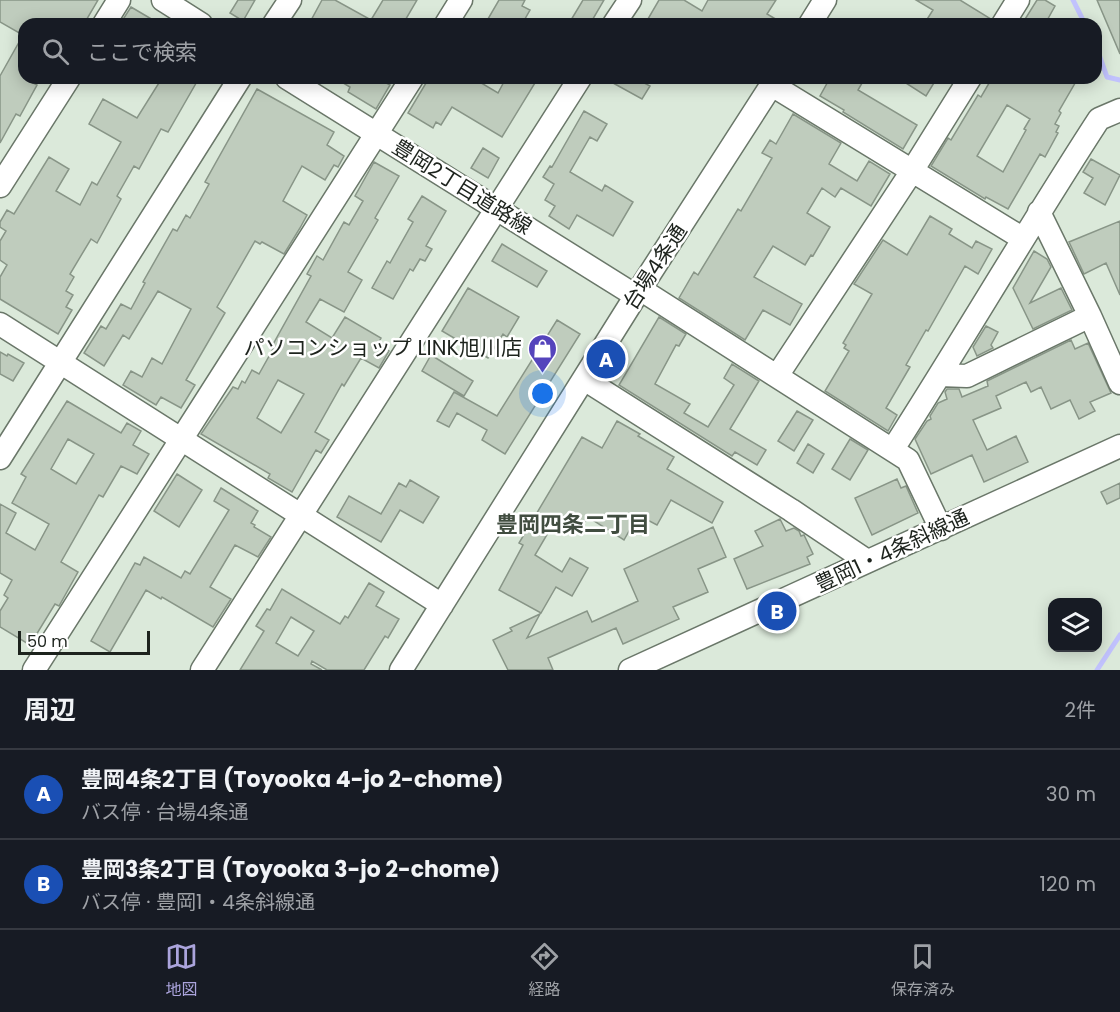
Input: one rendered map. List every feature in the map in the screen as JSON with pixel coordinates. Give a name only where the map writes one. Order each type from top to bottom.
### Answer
[{"type":"street","points":[[108,18],[119,0]]},
{"type":"street","points":[[163,0],[192,18]]},
{"type":"street","points":[[278,18],[290,0]]},
{"type":"street","points":[[450,18],[461,0]]},
{"type":"street","points":[[618,18],[630,0]]},
{"type":"street","points":[[814,18],[825,0]]},
{"type":"street","points":[[1007,18],[1018,0]]},
{"type":"street","points":[[0,186],[65,84]]},
{"type":"street","points":[[0,458],[236,84]]},
{"type":"street","name":"豊岡2丁目道路線","points":[[298,84],[497,210],[777,376],[900,454]]},
{"type":"street","points":[[34,670],[408,84]]},
{"type":"street","points":[[202,670],[576,84]]},
{"type":"street","name":"台場4条通","points":[[401,670],[772,84]]},
{"type":"street","points":[[779,84],[912,171],[1022,238]]},
{"type":"street","points":[[777,376],[966,84]]},
{"type":"street","points":[[941,529],[900,454],[940,375],[1022,238],[1099,119],[1120,110]]},
{"type":"street","points":[[1039,212],[1120,383]]},
{"type":"street","points":[[940,375],[967,376],[1090,316]]},
{"type":"street","points":[[0,324],[442,605]]},
{"type":"street","points":[[584,379],[867,561]]},
{"type":"street","name":"豊岡1・4条斜線通","points":[[630,670],[1120,446]]},
{"type":"building","points":[[0,0],[98,0],[88,18],[18,18],[18,32],[0,22]]},
{"type":"building","points":[[238,0],[255,0],[245,18],[238,18],[230,13]]},
{"type":"building","points":[[322,0],[335,0],[367,18],[312,18]]},
{"type":"building","points":[[383,0],[417,0],[406,18],[372,18]]},
{"type":"building","points":[[499,0],[525,0],[522,6],[530,10],[525,18],[488,18]]},
{"type":"building","points":[[583,0],[604,0],[594,18],[572,18]]},
{"type":"building","points":[[659,0],[684,0],[702,11],[708,0],[776,0],[767,14],[774,18],[648,18]]},
{"type":"building","points":[[916,0],[960,0],[989,18],[928,18],[933,10]]},
{"type":"building","points":[[1037,0],[1045,0],[1055,6],[1048,18],[1026,18]]},
{"type":"building","points":[[1097,0],[1120,0],[1120,54]]},
{"type":"building","points":[[131,7],[150,18],[124,18]]},
{"type":"building","points":[[18,44],[18,84],[37,85],[20,116],[16,114],[0,143],[0,76]]},
{"type":"building","points":[[158,84],[196,84],[168,132],[161,129],[139,169],[134,166],[117,196],[121,199],[97,243],[91,239],[70,274],[74,277],[66,291],[73,295],[66,307],[72,310],[58,334],[0,299],[0,277],[7,265],[0,260],[0,241],[6,231],[0,227],[0,222],[7,210],[14,214],[49,157],[69,169],[56,191],[80,205],[92,182],[97,185],[121,142],[89,124],[103,99],[137,118]]},
{"type":"building","points":[[345,84],[390,85],[376,109],[348,92],[350,87]]},
{"type":"building","points":[[425,84],[483,84],[498,93],[503,84],[534,84],[502,137],[452,107],[441,125],[436,122],[433,128],[408,113]]},
{"type":"building","points":[[615,84],[650,86],[642,99]]},
{"type":"building","points":[[827,84],[862,84],[858,90],[917,125],[903,149],[820,96]]},
{"type":"building","points":[[907,84],[933,84],[926,96]]},
{"type":"building","points":[[989,84],[1075,84],[1059,111],[1061,113],[1055,124],[1059,126],[1056,132],[1058,133],[1045,157],[1040,154],[1008,209],[986,197],[985,199],[931,166],[948,138],[951,140],[978,95],[981,97]],"holes":[[[1007,105],[1030,119],[1024,129],[1026,130],[1003,172],[977,156]]]},
{"type":"building","points":[[257,89],[334,132],[327,145],[344,156],[338,167],[334,165],[325,180],[302,166],[283,201],[307,215],[300,228],[284,254],[262,242],[260,244],[255,241],[217,307],[225,313],[186,380],[195,385],[181,408],[161,397],[156,405],[123,385],[131,371],[142,377],[152,358],[162,364],[191,309],[158,291],[129,339],[123,335],[104,366],[84,353],[101,326],[106,329],[121,304],[131,309],[145,283],[143,282],[173,229],[177,231],[186,215],[190,218],[209,184],[205,182]]},
{"type":"building","points":[[584,111],[607,124],[597,141],[590,137],[570,172],[602,191],[605,185],[633,202],[613,236],[577,215],[569,229],[549,216],[555,206],[545,200],[554,184],[543,177],[550,166],[552,167]]},
{"type":"building","points":[[793,114],[841,143],[829,164],[857,181],[869,161],[890,174],[871,206],[841,188],[835,197],[822,188],[807,213],[830,227],[813,256],[811,255],[805,265],[773,246],[754,277],[802,304],[790,325],[763,310],[745,340],[679,298],[694,272],[698,275],[738,209],[741,211],[772,158],[762,153],[770,140],[776,144]]},
{"type":"building","points":[[483,148],[499,158],[488,178],[471,168]]},
{"type":"building","points":[[1091,159],[1120,175],[1105,205],[1084,193],[1093,178],[1083,172]]},
{"type":"building","points":[[374,162],[399,176],[375,218],[378,220],[348,272],[362,280],[344,312],[320,299],[306,322],[332,338],[345,317],[381,338],[378,344],[389,351],[379,368],[361,358],[344,386],[342,384],[315,432],[329,440],[321,453],[316,450],[292,492],[268,478],[270,474],[201,434],[233,387],[238,389],[242,381],[245,383],[252,370],[259,374],[311,276],[307,274],[317,256],[323,260],[344,222],[349,225],[363,201],[355,196]],"holes":[[[278,380],[304,394],[281,433],[257,418]]]},
{"type":"building","points":[[422,196],[446,211],[426,246],[432,249],[425,261],[420,259],[413,271],[410,269],[393,299],[372,288],[387,261],[390,263],[413,222],[408,219]]},
{"type":"building","points":[[930,216],[952,229],[949,234],[972,248],[976,241],[992,249],[978,274],[965,266],[906,365],[910,367],[886,408],[897,415],[888,431],[825,391],[849,351],[844,348],[846,345],[843,343],[872,294],[854,284],[883,240],[907,255]]},
{"type":"building","points":[[1120,221],[1120,295],[1106,263],[1084,274],[1069,242]]},
{"type":"building","points":[[502,244],[547,271],[537,287],[492,261]]},
{"type":"building","points":[[1034,251],[1047,259],[1051,267],[1030,303],[1061,288],[1072,310],[1033,329],[1013,288]]},
{"type":"building","points":[[468,288],[519,317],[507,337],[503,334],[488,358],[442,331]]},
{"type":"building","points":[[659,317],[686,334],[679,346],[676,345],[655,384],[690,404],[684,413],[708,427],[734,385],[724,378],[732,364],[759,381],[730,429],[766,450],[757,465],[735,452],[732,456],[619,385]]},
{"type":"building","points":[[557,320],[580,334],[505,454],[482,440],[487,430],[457,413],[449,427],[437,421],[454,392],[497,416]]},
{"type":"building","points":[[986,326],[998,332],[991,345],[993,348],[977,356],[973,347]]},
{"type":"building","points":[[1071,340],[1075,349],[1088,343],[1111,393],[1090,402],[1095,411],[1079,419],[1070,400],[1051,409],[1041,387],[1031,392],[1026,382],[996,396],[1001,408],[973,420],[987,450],[1016,436],[1028,462],[984,482],[972,455],[931,474],[915,439],[927,421],[931,419],[930,416],[938,403],[947,399],[945,392],[947,389],[959,389],[962,397],[988,386],[987,381]]},
{"type":"building","points":[[0,352],[24,363],[13,381],[0,374]]},
{"type":"building","points":[[431,355],[473,381],[464,396],[422,371]]},
{"type":"building","points":[[67,401],[121,433],[127,423],[141,431],[133,445],[149,454],[137,474],[121,466],[103,497],[99,495],[61,562],[78,572],[59,606],[55,604],[30,645],[0,627],[0,611],[8,598],[4,595],[12,580],[0,573],[0,504],[16,513],[6,533],[35,550],[49,524],[12,503],[26,477],[21,474]],"holes":[[[68,439],[94,454],[76,484],[51,469]]]},
{"type":"building","points":[[797,411],[813,420],[794,451],[778,441]]},
{"type":"building","points":[[617,421],[674,457],[667,469],[723,502],[712,523],[671,500],[657,525],[638,515],[624,540],[588,517],[581,528],[570,522],[564,533],[552,526],[535,555],[562,572],[570,558],[588,568],[572,596],[556,587],[541,613],[499,590],[523,545],[519,543],[582,437],[602,448]]},
{"type":"building","points":[[850,439],[868,450],[850,480],[832,469]]},
{"type":"building","points":[[808,444],[824,454],[813,473],[797,463]]},
{"type":"building","points":[[177,474],[202,490],[179,527],[154,511]]},
{"type":"building","points":[[897,479],[901,488],[906,486],[918,513],[872,535],[855,498]]},
{"type":"building","points":[[410,480],[439,497],[423,523],[400,510],[381,542],[337,517],[349,496],[381,514],[399,483],[406,487]]},
{"type":"building","points":[[1120,483],[1120,498],[1107,504],[1101,492]]},
{"type":"building","points":[[221,488],[258,511],[251,523],[271,537],[258,557],[235,545],[210,587],[231,599],[213,627],[146,590],[110,652],[91,641],[135,563],[140,565],[144,557],[181,578],[185,571],[190,574],[229,510],[214,501]]},
{"type":"building","points":[[780,519],[786,531],[794,528],[801,536],[804,535],[813,554],[807,557],[810,564],[747,589],[734,559],[763,546],[755,531]]},
{"type":"building","points":[[713,527],[726,557],[698,569],[708,592],[673,607],[679,619],[623,644],[616,628],[548,658],[553,670],[508,670],[493,640],[512,631],[510,628],[540,614],[527,638],[587,611],[592,622],[638,601],[624,569]]},
{"type":"building","points":[[369,583],[384,592],[376,606],[399,619],[388,638],[385,636],[364,670],[327,670],[312,661],[311,664],[322,670],[240,670],[264,631],[256,626],[267,609],[270,610],[282,589],[340,624],[345,616],[348,618]],"holes":[[[291,617],[314,631],[298,656],[276,643]]]},
{"type":"waterway","points":[[1073,0],[1082,18]]},
{"type":"waterway","points":[[1102,63],[1107,77],[1120,80]]},
{"type":"waterway","points":[[1097,670],[1120,635]]},
{"type":"place","name":"豊岡4条2丁目 (Toyooka 4-jo 2-chome)","points":[[606,359]]},
{"type":"place","name":"パソコンショップ LINK旭川店","points":[[543,374]]},
{"type":"place","name":"豊岡3条2丁目 (Toyooka 3-jo 2-chome)","points":[[777,611]]},
{"type":"district","name":"豊岡四条二丁目","points":[[573,524]]}]
